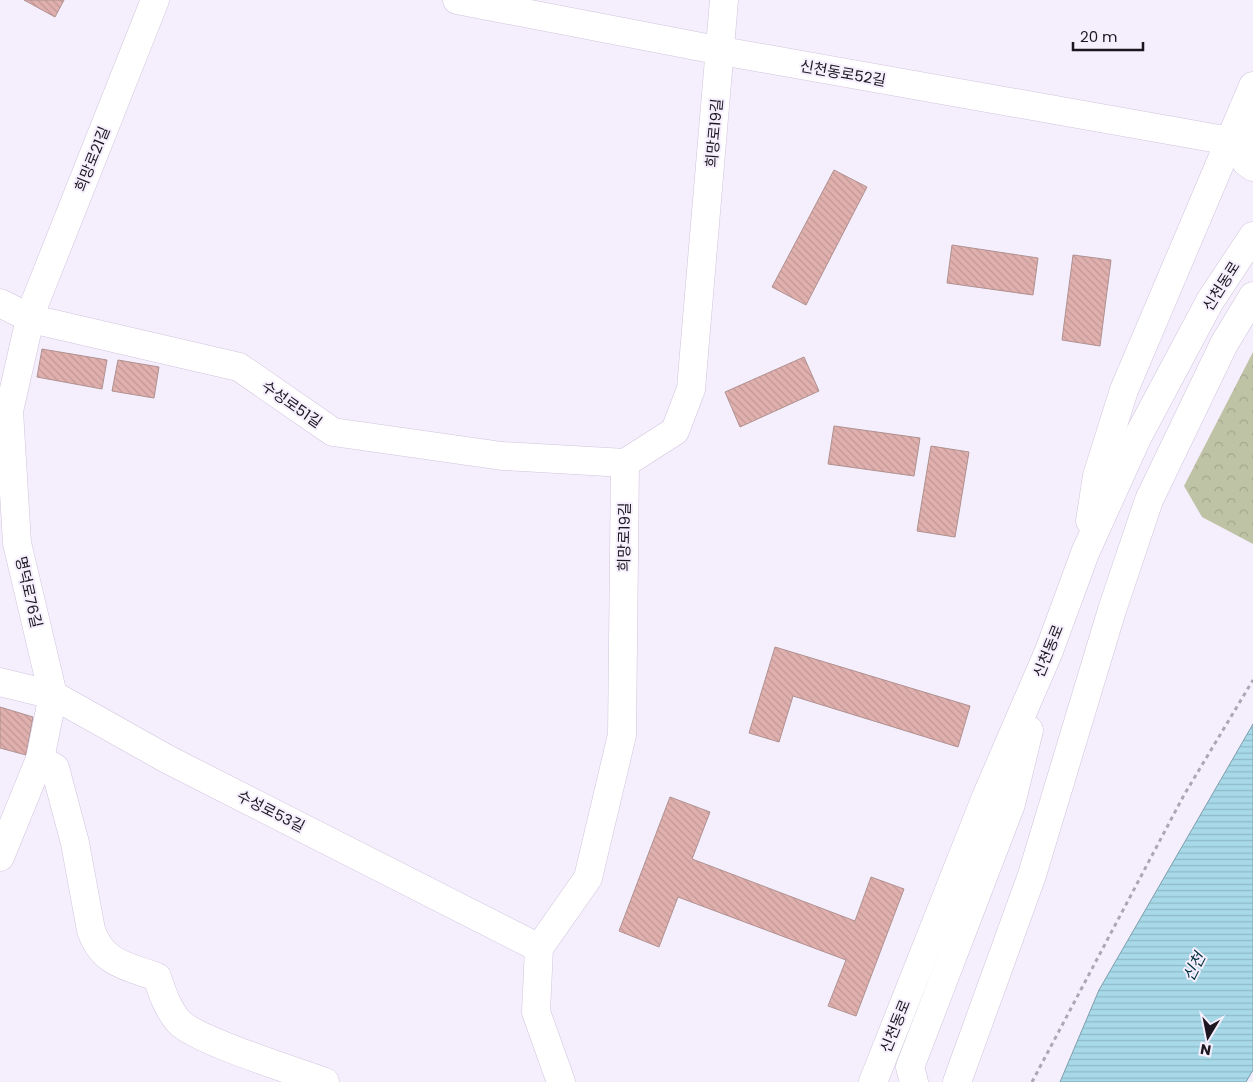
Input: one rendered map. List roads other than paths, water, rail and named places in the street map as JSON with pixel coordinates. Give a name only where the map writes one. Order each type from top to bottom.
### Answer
[{"type":"street","name":"희망로21길","points":[[32,319],[36,301],[155,0]]},
{"type":"street","name":"신천동로52길","points":[[457,0],[722,51],[1242,135]]},
{"type":"street","name":"희망로19길","points":[[539,948],[588,878],[622,735],[625,463],[675,431],[691,389],[722,51],[724,0]]},
{"type":"street","points":[[1085,553],[1097,476],[1124,390],[1242,135],[1253,86]]},
{"type":"street","points":[[1242,135],[1246,146],[1246,162],[1253,167]]},
{"type":"street","name":"신천동로","points":[[873,1082],[986,797],[1049,651],[1085,553],[1137,438],[1210,301],[1253,236]]},
{"type":"street","points":[[944,1082],[960,1072],[1032,874],[1112,610],[1149,500],[1224,344],[1253,296]]},
{"type":"street","name":"수성로51길","points":[[0,303],[32,319],[239,367],[333,432],[502,456],[625,463]]},
{"type":"street","name":"명덕로76길","points":[[0,857],[40,760],[53,695],[18,543],[9,411],[32,319]]},
{"type":"street","points":[[914,1082],[910,1067],[1011,804],[1049,651]]},
{"type":"street","name":"수성로53길","points":[[0,682],[53,695],[168,759],[539,948]]},
{"type":"street","points":[[40,760],[55,768],[66,802],[90,930],[96,945],[112,960],[157,977],[172,1012],[180,1023],[186,1027],[222,1044],[325,1082]]},
{"type":"street","points":[[539,948],[536,1012],[561,1082]]},
{"type":"water","name":"신천","points":[[1253,724],[1253,1070],[1246,1082],[1060,1082],[1099,990]]}]
